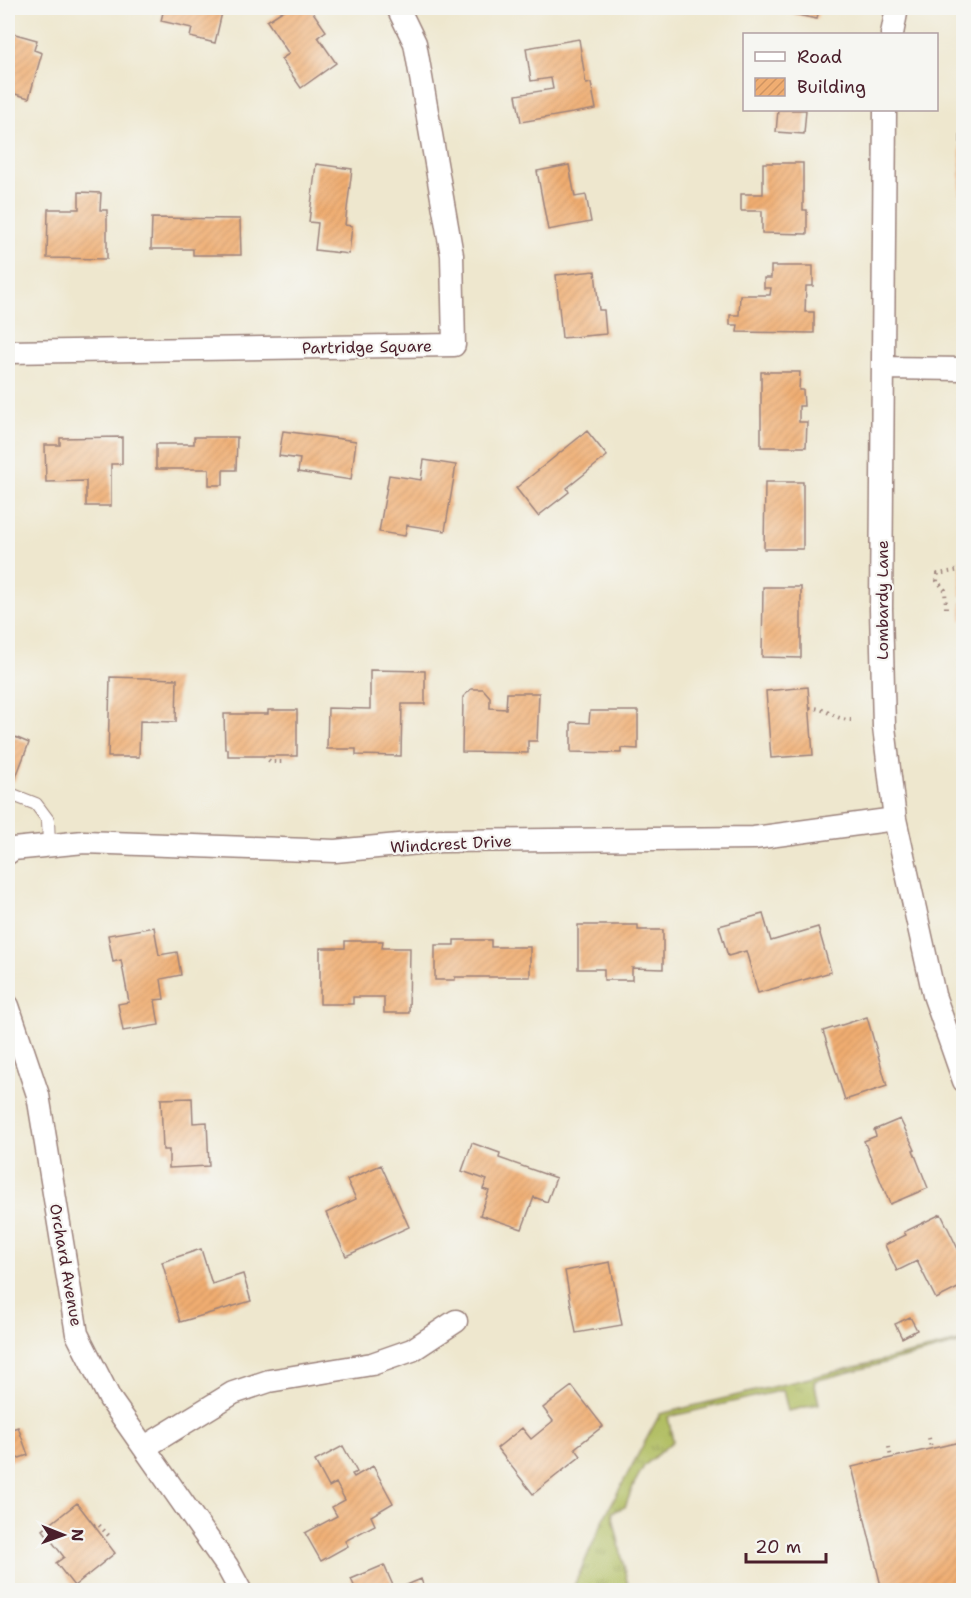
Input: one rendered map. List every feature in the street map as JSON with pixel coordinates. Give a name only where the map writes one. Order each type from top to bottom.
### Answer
[{"type":"street","name":"Partridge Square","points":[[8,352],[453,345],[452,255],[415,43],[398,8]]},
{"type":"street","points":[[892,33],[897,8]]},
{"type":"street","name":"Lombardy Lane","points":[[885,111],[882,672],[884,727],[895,819],[934,995],[963,1081]]},
{"type":"street","points":[[883,368],[963,369]]},
{"type":"street","name":"Windcrest Drive","points":[[8,853],[13,849],[84,842],[335,850],[441,841],[754,838],[895,819]]},
{"type":"street","name":"Orchard Avenue","points":[[8,1006],[38,1095],[77,1334],[110,1399],[227,1566],[240,1590]]},
{"type":"street","points":[[145,1447],[233,1393],[269,1381],[372,1364],[412,1350],[456,1321]]},
{"type":"lane","points":[[8,793],[36,804],[48,820],[49,845]]},
{"type":"path","points":[[946,608],[945,590],[937,581],[938,574],[960,570]]},
{"type":"path","points":[[810,708],[824,709],[842,720],[851,720]]},
{"type":"path","points":[[264,756],[271,762],[285,762]]},
{"type":"path","points":[[961,764],[963,788]]},
{"type":"path","points":[[928,1438],[931,1448]]},
{"type":"path","points":[[889,1447],[891,1458]]},
{"type":"path","points":[[94,1525],[98,1524],[110,1537]]},
{"type":"green space","points":[[963,1341],[963,1343],[814,1381],[819,1404],[788,1411],[783,1390],[668,1417],[673,1441],[644,1466],[625,1507],[612,1512],[629,1590],[572,1590],[606,1514],[660,1414]]},
{"type":"building","points":[[164,8],[223,8],[215,43],[190,37],[192,28],[161,21]]},
{"type":"building","points":[[287,8],[310,8],[326,31],[318,37],[336,63],[301,88],[281,59],[289,54],[267,21]]},
{"type":"building","points":[[774,8],[819,8],[817,19],[774,10]]},
{"type":"building","points":[[8,32],[37,40],[34,50],[42,53],[29,98],[8,92]]},
{"type":"building","points":[[579,39],[586,84],[591,83],[596,109],[521,122],[516,95],[553,89],[551,78],[531,81],[526,48]]},
{"type":"building","points":[[778,111],[806,111],[804,134],[776,132]]},
{"type":"building","points":[[960,130],[964,130],[964,195],[960,195]]},
{"type":"building","points":[[763,163],[803,163],[803,210],[807,210],[807,234],[762,233],[762,211],[741,211],[741,194],[763,194]]},
{"type":"building","points":[[316,164],[352,169],[345,225],[352,226],[349,254],[315,250],[318,223],[309,222]]},
{"type":"building","points":[[569,165],[575,197],[586,195],[591,222],[548,230],[537,171]]},
{"type":"building","points":[[79,192],[101,193],[100,210],[107,210],[107,259],[47,258],[48,209],[79,209]]},
{"type":"building","points":[[152,218],[240,219],[241,255],[193,255],[193,249],[151,249]]},
{"type":"building","points":[[961,227],[964,227],[964,296],[960,296]]},
{"type":"building","points":[[771,266],[813,266],[813,286],[806,286],[805,312],[814,312],[814,333],[737,332],[738,325],[730,325],[730,315],[739,315],[740,295],[770,295],[771,288],[764,288],[764,278],[771,278]]},
{"type":"building","points":[[595,271],[599,310],[604,310],[606,334],[562,338],[556,275]]},
{"type":"building","points":[[761,372],[800,372],[799,390],[803,390],[804,406],[799,406],[799,422],[807,422],[806,447],[761,447]]},
{"type":"building","points":[[283,431],[356,441],[351,480],[298,472],[300,459],[279,456]]},
{"type":"building","points":[[587,431],[607,456],[567,488],[569,492],[538,516],[516,488]]},
{"type":"building","points":[[122,437],[122,464],[111,464],[111,506],[86,506],[86,481],[46,482],[45,445],[60,445],[60,438]]},
{"type":"building","points":[[194,437],[237,437],[236,470],[223,470],[223,485],[209,485],[209,469],[156,469],[156,444],[194,444]]},
{"type":"building","points":[[959,439],[964,439],[964,468],[959,468]]},
{"type":"building","points":[[424,460],[456,465],[445,531],[407,525],[405,536],[379,532],[389,475],[421,480]]},
{"type":"building","points":[[765,482],[803,482],[803,549],[764,549]]},
{"type":"building","points":[[960,489],[964,490],[964,509],[960,509]]},
{"type":"building","points":[[961,547],[964,547],[964,596],[960,596]]},
{"type":"building","points":[[763,587],[801,587],[801,658],[762,657]]},
{"type":"building","points":[[961,602],[964,602],[964,620],[961,620]]},
{"type":"building","points":[[370,670],[425,671],[425,704],[402,704],[401,756],[356,755],[356,749],[327,749],[328,708],[370,709]]},
{"type":"building","points":[[110,677],[177,679],[176,722],[140,721],[139,757],[108,757]]},
{"type":"building","points":[[808,687],[813,755],[771,758],[766,691]]},
{"type":"building","points":[[471,689],[483,689],[490,697],[490,708],[506,709],[507,693],[539,693],[537,741],[528,741],[528,753],[462,752],[463,697]]},
{"type":"building","points":[[268,710],[297,710],[297,756],[228,756],[228,749],[225,749],[224,714],[268,714]]},
{"type":"building","points":[[590,711],[638,711],[638,749],[621,748],[621,753],[571,752],[571,722],[589,723]]},
{"type":"building","points":[[8,734],[29,743],[14,782],[8,779]]},
{"type":"building","points":[[763,914],[771,941],[818,927],[831,972],[758,993],[746,951],[728,956],[719,926]]},
{"type":"building","points":[[578,925],[638,925],[638,930],[663,930],[663,969],[632,968],[632,980],[604,980],[604,969],[578,969]]},
{"type":"building","points":[[154,927],[159,955],[177,952],[181,975],[161,979],[164,999],[155,1000],[159,1025],[123,1031],[118,1004],[129,1002],[121,960],[113,962],[108,935]]},
{"type":"building","points":[[454,940],[491,940],[491,947],[530,947],[530,977],[455,977],[455,980],[435,980],[435,945],[454,945]]},
{"type":"building","points":[[345,941],[383,941],[382,948],[410,948],[409,1013],[384,1013],[384,997],[353,997],[353,1004],[320,1004],[320,948],[345,948]]},
{"type":"building","points":[[867,1017],[887,1086],[845,1100],[823,1031]]},
{"type":"building","points":[[192,1098],[193,1123],[207,1122],[209,1166],[169,1168],[169,1150],[163,1150],[161,1099]]},
{"type":"building","points":[[900,1119],[915,1150],[913,1150],[928,1188],[890,1204],[864,1141],[876,1136],[874,1130]]},
{"type":"building","points":[[472,1143],[500,1153],[499,1158],[556,1178],[547,1202],[534,1197],[522,1229],[480,1215],[489,1191],[483,1189],[487,1180],[462,1171]]},
{"type":"building","points":[[381,1165],[409,1227],[346,1256],[326,1213],[356,1199],[347,1180]]},
{"type":"building","points":[[941,1214],[959,1251],[964,1250],[964,1285],[936,1299],[917,1261],[897,1271],[885,1245],[906,1235],[904,1232]]},
{"type":"building","points":[[201,1249],[212,1284],[243,1274],[251,1301],[180,1322],[162,1262]]},
{"type":"building","points":[[610,1262],[622,1325],[576,1333],[565,1271]]},
{"type":"building","points":[[910,1317],[917,1330],[902,1338],[895,1324]]},
{"type":"building","points":[[572,1386],[603,1426],[575,1448],[581,1456],[533,1494],[497,1448],[522,1428],[531,1439],[553,1421],[543,1408]]},
{"type":"building","points":[[8,1425],[9,1430],[18,1427],[28,1455],[8,1462]]},
{"type":"building","points":[[964,1441],[964,1590],[882,1590],[852,1467]]},
{"type":"building","points":[[343,1446],[357,1472],[352,1474],[354,1477],[373,1466],[393,1503],[371,1516],[375,1525],[345,1541],[348,1546],[321,1561],[305,1533],[337,1516],[332,1507],[345,1500],[336,1483],[329,1487],[315,1461]]},
{"type":"building","points":[[77,1503],[115,1553],[74,1586],[56,1563],[64,1557],[43,1530]]},
{"type":"building","points":[[384,1565],[395,1590],[356,1590],[351,1579]]},
{"type":"building","points":[[421,1579],[425,1590],[395,1590]]}]
